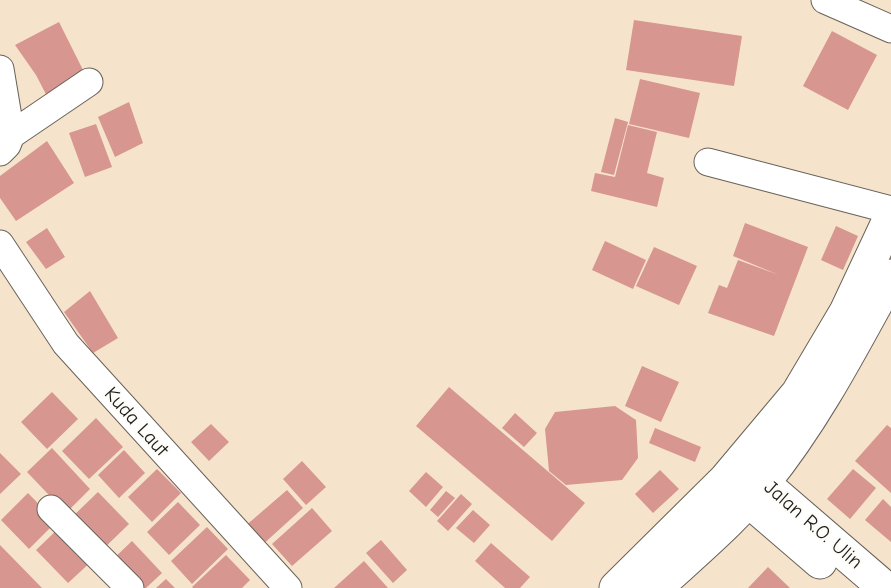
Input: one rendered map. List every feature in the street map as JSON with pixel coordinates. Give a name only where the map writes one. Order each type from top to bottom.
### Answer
[{"type":"main road","points":[[656,588],[744,481],[846,312],[891,216]]},
{"type":"main road","points":[[616,588],[744,481],[815,413],[891,276]]},
{"type":"main road","name":"Jalan R.O. Ulin","points":[[744,481],[851,588]]},
{"type":"main road","name":"Jalan R.O. Ulin","points":[[744,481],[885,588]]},
{"type":"street","points":[[825,0],[891,29]]},
{"type":"street","points":[[0,69],[6,144]]},
{"type":"street","points":[[6,144],[89,82]]},
{"type":"street","points":[[708,162],[891,210]]},
{"type":"street","name":"Kuda Laut","points":[[0,244],[66,344],[288,588]]},
{"type":"street","points":[[51,508],[130,588]]},
{"type":"building","points":[[634,20],[742,36],[734,86],[626,70]]},
{"type":"building","points":[[59,22],[89,82],[50,102],[36,75],[15,45]]},
{"type":"building","points":[[832,31],[877,55],[848,110],[803,86]]},
{"type":"building","points":[[640,79],[700,93],[689,138],[629,124]]},
{"type":"building","points":[[129,102],[143,143],[115,157],[98,117]]},
{"type":"building","points":[[615,118],[628,122],[614,175],[601,172]]},
{"type":"building","points":[[96,124],[112,167],[85,177],[69,133]]},
{"type":"building","points":[[628,125],[657,132],[647,173],[664,178],[657,207],[591,191],[595,173],[615,177]]},
{"type":"building","points":[[47,141],[74,183],[16,221],[0,198],[0,176]]},
{"type":"building","points":[[745,223],[808,247],[774,336],[708,313],[719,285],[727,288],[738,260],[779,275],[733,256]]},
{"type":"building","points":[[836,226],[858,236],[843,270],[821,260]]},
{"type":"building","points":[[47,228],[65,257],[46,269],[26,242]]},
{"type":"building","points":[[605,241],[646,260],[633,289],[592,270]]},
{"type":"building","points":[[654,247],[697,266],[679,305],[636,286]]},
{"type":"building","points":[[90,291],[118,338],[93,353],[64,312]]},
{"type":"building","points":[[642,366],[679,382],[661,422],[625,406]]},
{"type":"building","points":[[449,387],[585,503],[552,541],[416,426]]},
{"type":"building","points":[[52,392],[78,419],[47,449],[21,422]]},
{"type":"building","points":[[615,406],[636,420],[638,458],[622,480],[566,485],[549,471],[545,429],[555,412]]},
{"type":"building","points":[[515,413],[537,433],[524,447],[502,428]]},
{"type":"building","points":[[96,418],[123,447],[89,479],[62,451]]},
{"type":"building","points":[[211,424],[229,442],[209,461],[191,442]]},
{"type":"building","points":[[887,425],[891,428],[891,493],[855,461]]},
{"type":"building","points":[[655,428],[701,447],[695,462],[649,443]]},
{"type":"building","points":[[52,448],[90,489],[66,513],[27,472]]},
{"type":"building","points":[[124,450],[145,473],[119,498],[98,475]]},
{"type":"building","points":[[0,453],[21,474],[0,494]]},
{"type":"building","points":[[302,461],[326,487],[306,505],[283,479]]},
{"type":"building","points":[[157,469],[181,493],[152,522],[128,497]]},
{"type":"building","points":[[853,469],[876,488],[850,519],[827,499]]},
{"type":"building","points":[[660,470],[679,489],[653,513],[635,494]]},
{"type":"building","points":[[426,472],[443,487],[426,507],[409,491]]},
{"type":"building","points":[[287,490],[303,508],[260,547],[243,528]]},
{"type":"building","points":[[446,491],[455,498],[438,517],[430,510]]},
{"type":"building","points":[[98,492],[129,524],[100,552],[69,520]]},
{"type":"building","points":[[28,493],[56,522],[29,549],[1,520]]},
{"type":"building","points":[[461,494],[472,504],[448,531],[437,521]]},
{"type":"building","points":[[883,499],[891,507],[891,542],[865,520]]},
{"type":"building","points":[[178,502],[200,525],[169,555],[147,532]]},
{"type":"building","points":[[312,508],[332,531],[292,566],[272,544]]},
{"type":"building","points":[[473,510],[490,525],[474,543],[456,528]]},
{"type":"building","points":[[62,525],[94,559],[68,583],[36,550]]},
{"type":"building","points":[[207,527],[228,549],[192,584],[171,561]]},
{"type":"building","points":[[381,540],[407,570],[393,583],[366,553]]},
{"type":"building","points":[[132,541],[162,573],[146,588],[136,588],[110,562]]},
{"type":"building","points":[[491,543],[530,577],[520,588],[505,588],[475,561]]},
{"type":"building","points":[[0,545],[42,588],[0,588]]},
{"type":"building","points":[[226,555],[250,580],[242,588],[192,587]]},
{"type":"building","points":[[364,561],[388,588],[334,588]]},
{"type":"building","points":[[768,567],[790,588],[748,588]]},
{"type":"building","points":[[166,579],[175,588],[156,588]]}]
